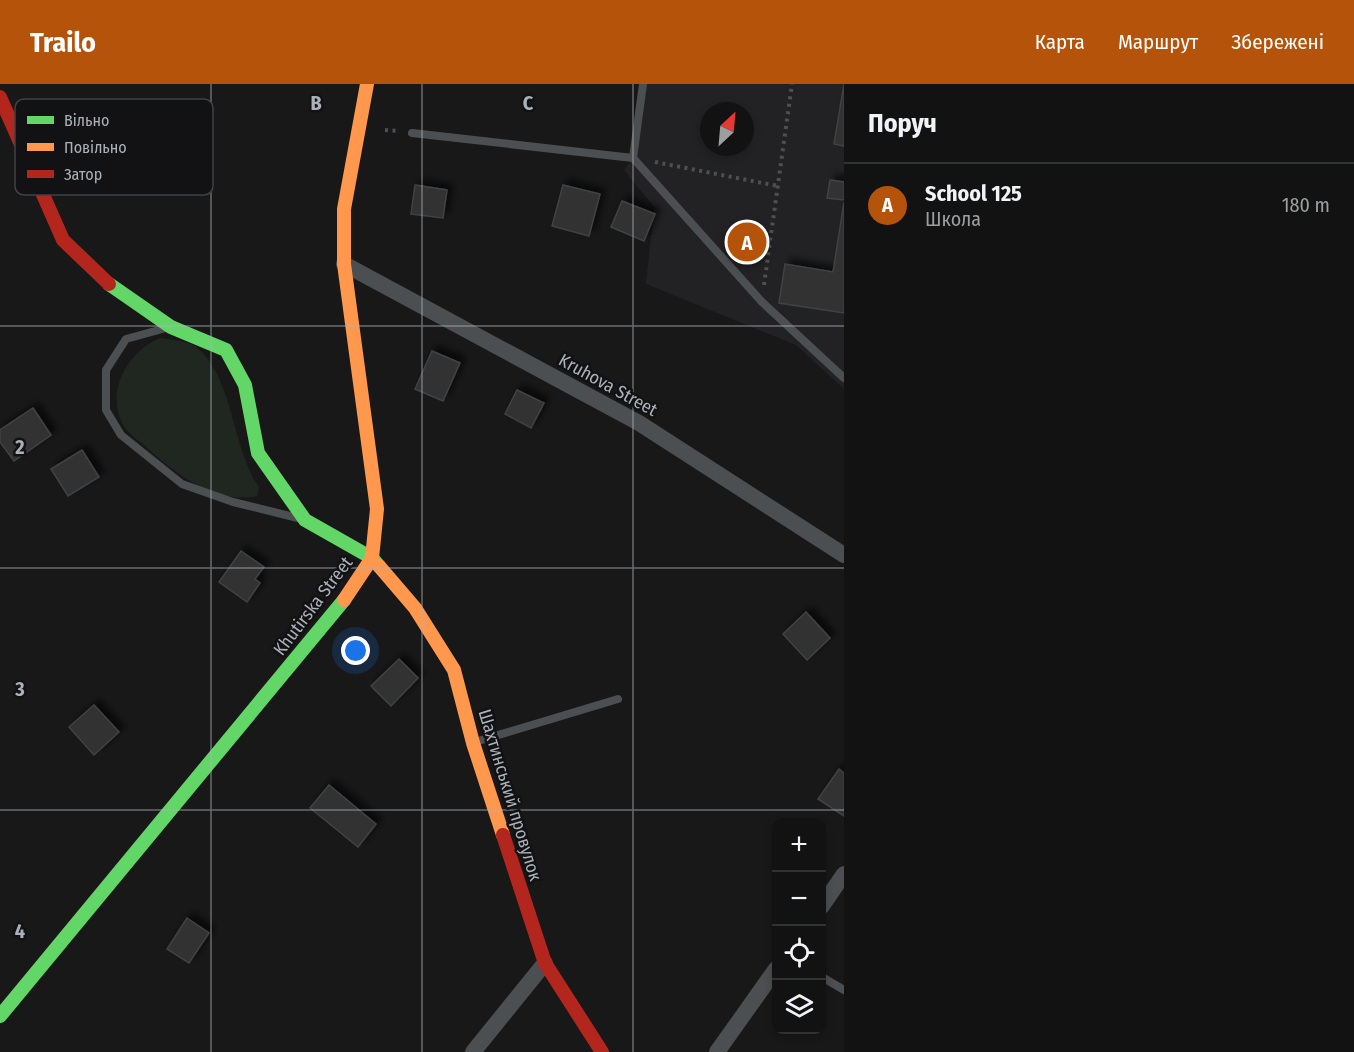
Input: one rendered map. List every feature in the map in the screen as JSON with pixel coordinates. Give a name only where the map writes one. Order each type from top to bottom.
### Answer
[{"type":"street","name":"Khutirska Street","points":[[0,1016],[346,598],[372,558],[377,509],[344,264],[344,209],[367,84]]},
{"type":"street","points":[[0,97],[15,131]]},
{"type":"street","points":[[43,195],[63,240],[119,293],[171,327],[226,350],[245,385],[258,453],[305,520]]},
{"type":"street","name":"Kruhova Street","points":[[344,264],[639,423],[844,555]]},
{"type":"street","name":"Шахтинський провулок","points":[[305,520],[372,558],[415,608],[454,670],[472,743],[545,963],[602,1052]]},
{"type":"street","points":[[826,900],[844,874]]},
{"type":"street","points":[[473,1052],[545,963]]},
{"type":"street","points":[[717,1052],[772,976]]},
{"type":"lane","points":[[633,158],[643,84]]},
{"type":"lane","points":[[412,133],[633,158],[762,302],[844,378]]},
{"type":"lane","points":[[171,327],[126,339],[106,370],[106,411],[121,435],[182,484],[233,502],[305,520]]},
{"type":"lane","points":[[472,743],[618,699]]},
{"type":"lane","points":[[826,979],[844,990]]},
{"type":"path","points":[[762,302],[792,84]]},
{"type":"path","points":[[633,158],[778,186]]},
{"type":"shaded area","points":[[643,84],[844,84],[844,389],[796,345],[646,284],[654,207],[624,170],[633,158]]},
{"type":"shaded area","points":[[160,338],[184,342],[196,347],[208,359],[218,375],[243,453],[259,487],[257,496],[225,495],[195,484],[167,465],[123,425],[118,412],[117,399],[118,386],[123,374],[129,362],[138,353],[148,344]]},
{"type":"building","points":[[844,84],[844,146],[834,144]]},
{"type":"building","points":[[830,180],[844,182],[844,200],[827,198]]},
{"type":"building","points":[[415,185],[447,190],[443,218],[411,214]]},
{"type":"building","points":[[563,185],[600,194],[589,236],[552,226]]},
{"type":"building","points":[[622,201],[655,214],[644,241],[611,227]]},
{"type":"building","points":[[844,202],[844,313],[779,303],[785,264],[833,272]]},
{"type":"building","points":[[432,351],[460,363],[443,401],[415,389]]},
{"type":"building","points":[[517,390],[544,403],[531,428],[505,414]]},
{"type":"building","points":[[33,408],[51,435],[14,461],[0,442],[0,430]]},
{"type":"building","points":[[82,450],[99,477],[68,496],[51,469]]},
{"type":"building","points":[[241,551],[264,567],[255,579],[260,583],[247,602],[219,582]]},
{"type":"building","points":[[806,612],[830,638],[807,660],[783,634]]},
{"type":"building","points":[[399,659],[418,678],[391,706],[371,686]]},
{"type":"building","points":[[94,705],[119,732],[94,755],[69,727]]},
{"type":"building","points":[[839,769],[844,773],[844,816],[818,799]]},
{"type":"building","points":[[329,785],[376,824],[358,847],[310,808]]},
{"type":"building","points":[[187,918],[209,933],[189,963],[167,949]]},
{"type":"traffic: fast","points":[[109,284],[171,327],[226,350],[245,385],[258,453],[305,520],[372,558],[379,566]]},
{"type":"traffic: fast","points":[[0,1016],[344,600]]},
{"type":"traffic: slow","points":[[344,600],[372,558],[377,509],[344,264],[344,209],[367,84]]},
{"type":"traffic: slow","points":[[379,566],[415,608],[454,670],[473,743],[503,835]]},
{"type":"traffic: jam","points":[[0,97],[15,131]]},
{"type":"traffic: jam","points":[[43,195],[63,240],[109,284]]},
{"type":"traffic: jam","points":[[503,835],[545,963],[602,1052]]},
{"type":"place","name":"School 125","points":[[747,242]]}]
